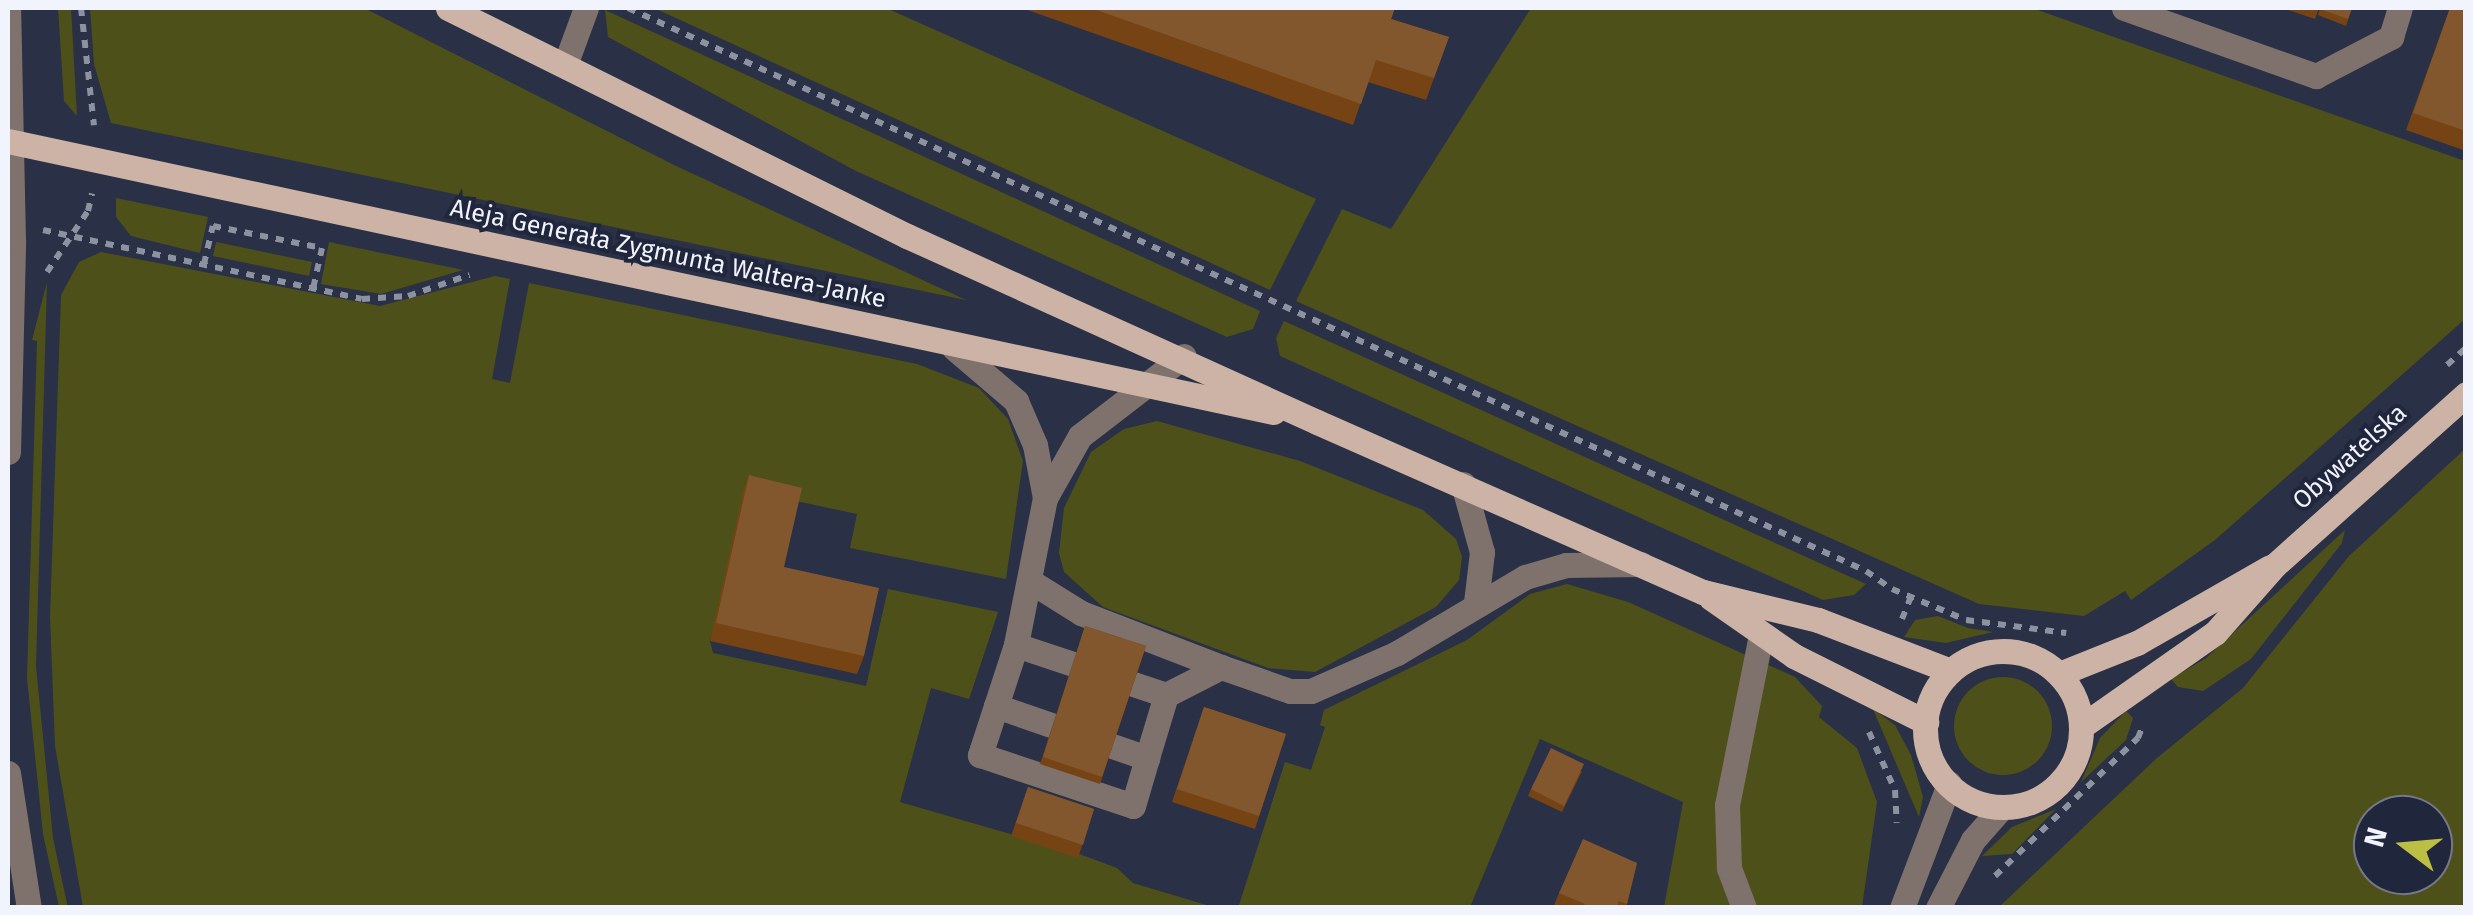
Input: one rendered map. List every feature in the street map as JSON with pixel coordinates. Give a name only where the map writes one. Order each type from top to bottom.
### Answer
[{"type":"main road","name":"Aleja Generała Zygmunta Waltera-Janke","points":[[448,8],[908,236],[1184,356],[1317,422],[1703,592],[1818,620],[1951,671]]},
{"type":"main road","name":"Aleja Generała Zygmunta Waltera-Janke","points":[[9,141],[954,348],[1148,384],[1317,422]]},
{"type":"main road","name":"Obywatelska","points":[[2082,726],[2215,633],[2275,565],[2466,394]]},
{"type":"main road","name":"Obywatelska","points":[[2059,674],[2137,642],[2275,565]]},
{"type":"main road","name":"Aleja Generała Zygmunta Waltera-Janke","points":[[1703,592],[1761,635],[1926,722]]},
{"type":"main road","points":[[2008,651],[2059,674],[2082,726],[2078,753],[2059,784],[2025,804],[2002,807],[1974,802],[1949,784],[1929,751],[1926,722],[1933,695],[1951,671],[1983,653],[2008,651]]},
{"type":"street","points":[[8,8],[8,452]]},
{"type":"street","points":[[565,65],[586,8]]},
{"type":"street","points":[[2124,8],[2316,76],[2390,37],[2400,8]]},
{"type":"street","points":[[954,348],[1016,401],[1035,444],[1046,498]]},
{"type":"street","points":[[1166,695],[1132,806],[980,755],[1033,583],[1046,498],[1080,436],[1184,356]]},
{"type":"street","points":[[1463,484],[1482,552],[1476,602]]},
{"type":"street","points":[[1033,583],[1082,614],[1290,691],[1311,691],[1398,653],[1476,602],[1566,565],[1641,564]]},
{"type":"street","points":[[1744,908],[1728,868],[1727,805],[1761,635]]},
{"type":"street","points":[[1016,646],[1166,695],[1221,667]]},
{"type":"street","points":[[996,706],[1147,758]]},
{"type":"street","points":[[8,773],[29,908]]},
{"type":"street","points":[[1902,908],[1949,784]]},
{"type":"street","points":[[1938,908],[1973,840],[2002,807]]},
{"type":"path","points":[[81,8],[94,120]]},
{"type":"path","points":[[628,8],[1866,571],[1874,581],[1966,620],[2078,634]]},
{"type":"path","points":[[70,236],[92,199]]},
{"type":"path","points":[[204,264],[212,226],[322,248],[313,289]]},
{"type":"path","points":[[46,230],[362,299],[408,296],[478,273]]},
{"type":"path","points":[[2438,374],[2466,348]]},
{"type":"path","points":[[1998,873],[2138,738],[2144,714]]},
{"type":"path","points":[[1857,721],[1877,745],[1895,790],[1897,822]]},
{"type":"green space","points":[[58,8],[71,8],[77,116],[64,101]]},
{"type":"green space","points":[[90,8],[364,8],[676,166],[966,300],[111,123],[94,64]]},
{"type":"green space","points":[[654,8],[886,8],[1316,199],[1270,290]]},
{"type":"green space","points":[[1531,8],[2032,8],[2465,161],[2465,319],[2215,540],[2131,600],[2125,591],[2084,616],[1979,604],[1296,301],[1342,209],[1391,229]]},
{"type":"green space","points":[[605,10],[1260,311],[1253,329],[1227,337],[856,171],[608,37]]},
{"type":"green space","points":[[116,198],[208,217],[200,253],[131,236],[116,217]]},
{"type":"green space","points":[[216,242],[312,262],[309,276],[213,256]]},
{"type":"green space","points":[[329,242],[463,270],[381,294],[321,284]]},
{"type":"green space","points":[[101,252],[380,306],[495,276],[510,279],[492,379],[510,383],[529,283],[917,364],[979,388],[1008,419],[1023,461],[1006,579],[850,548],[857,514],[749,491],[710,641],[713,653],[866,686],[888,589],[998,612],[969,699],[931,688],[900,802],[1082,855],[1117,868],[1133,883],[1213,907],[83,907],[55,746],[50,617],[61,295],[79,262]]},
{"type":"green space","points":[[47,282],[36,666],[53,838],[68,908],[59,907],[43,834],[27,678],[37,341],[32,340]]},
{"type":"green space","points":[[1284,321],[1866,584],[1854,595],[1823,600],[1280,356],[1276,338]]},
{"type":"green space","points":[[1157,421],[1300,461],[1423,510],[1456,539],[1462,557],[1459,580],[1436,607],[1315,672],[1268,668],[1103,607],[1064,572],[1059,553],[1064,508],[1091,452],[1124,429]]},
{"type":"green space","points":[[2465,449],[2465,907],[1999,907],[2157,758],[2243,688],[2349,556]]},
{"type":"green space","points":[[2345,530],[2342,543],[2251,659],[2203,691],[2178,687],[2171,679],[2206,658]]},
{"type":"green space","points":[[1567,584],[1628,602],[1795,677],[1822,706],[1819,717],[1857,748],[1877,802],[1862,907],[1664,907],[1683,802],[1540,739],[1470,907],[1238,908],[1285,762],[1311,770],[1325,727],[1320,725],[1324,710],[1467,640],[1530,594]]},
{"type":"green space","points":[[1938,616],[1968,628],[1993,632],[1946,643],[1904,637],[1915,620]]},
{"type":"green space","points":[[2003,677],[2022,681],[2037,692],[2048,707],[2052,726],[2048,745],[2037,760],[2022,771],[2003,775],[1984,771],[1969,760],[1958,745],[1954,726],[1958,707],[1969,692],[1984,681]]},
{"type":"green space","points":[[1873,709],[1895,725],[1911,755],[1923,797],[1919,817]]},
{"type":"green space","points":[[2126,711],[2133,718],[2126,740],[2081,782],[2100,738]]},
{"type":"green space","points":[[2056,809],[2012,854],[1982,856],[2012,827]]},
{"type":"building","points":[[1091,8],[1395,8],[1391,19],[1449,37],[1434,78],[1376,60],[1361,104]]},
{"type":"building","points":[[2320,8],[2352,8],[2348,19]]},
{"type":"building","points":[[2450,8],[2466,8],[2466,131],[2413,113]]},
{"type":"building","points":[[749,475],[802,488],[784,567],[879,588],[864,656],[716,623]]},
{"type":"building","points":[[1085,626],[1146,646],[1102,777],[1043,757]]},
{"type":"building","points":[[1204,707],[1286,734],[1259,816],[1177,789]]},
{"type":"building","points":[[1551,748],[1584,764],[1564,806],[1531,789]]},
{"type":"building","points":[[1028,787],[1094,809],[1083,845],[1016,823]]},
{"type":"building","points":[[1583,839],[1637,863],[1627,904],[1619,901],[1616,908],[1582,908],[1585,904],[1559,893]]}]
